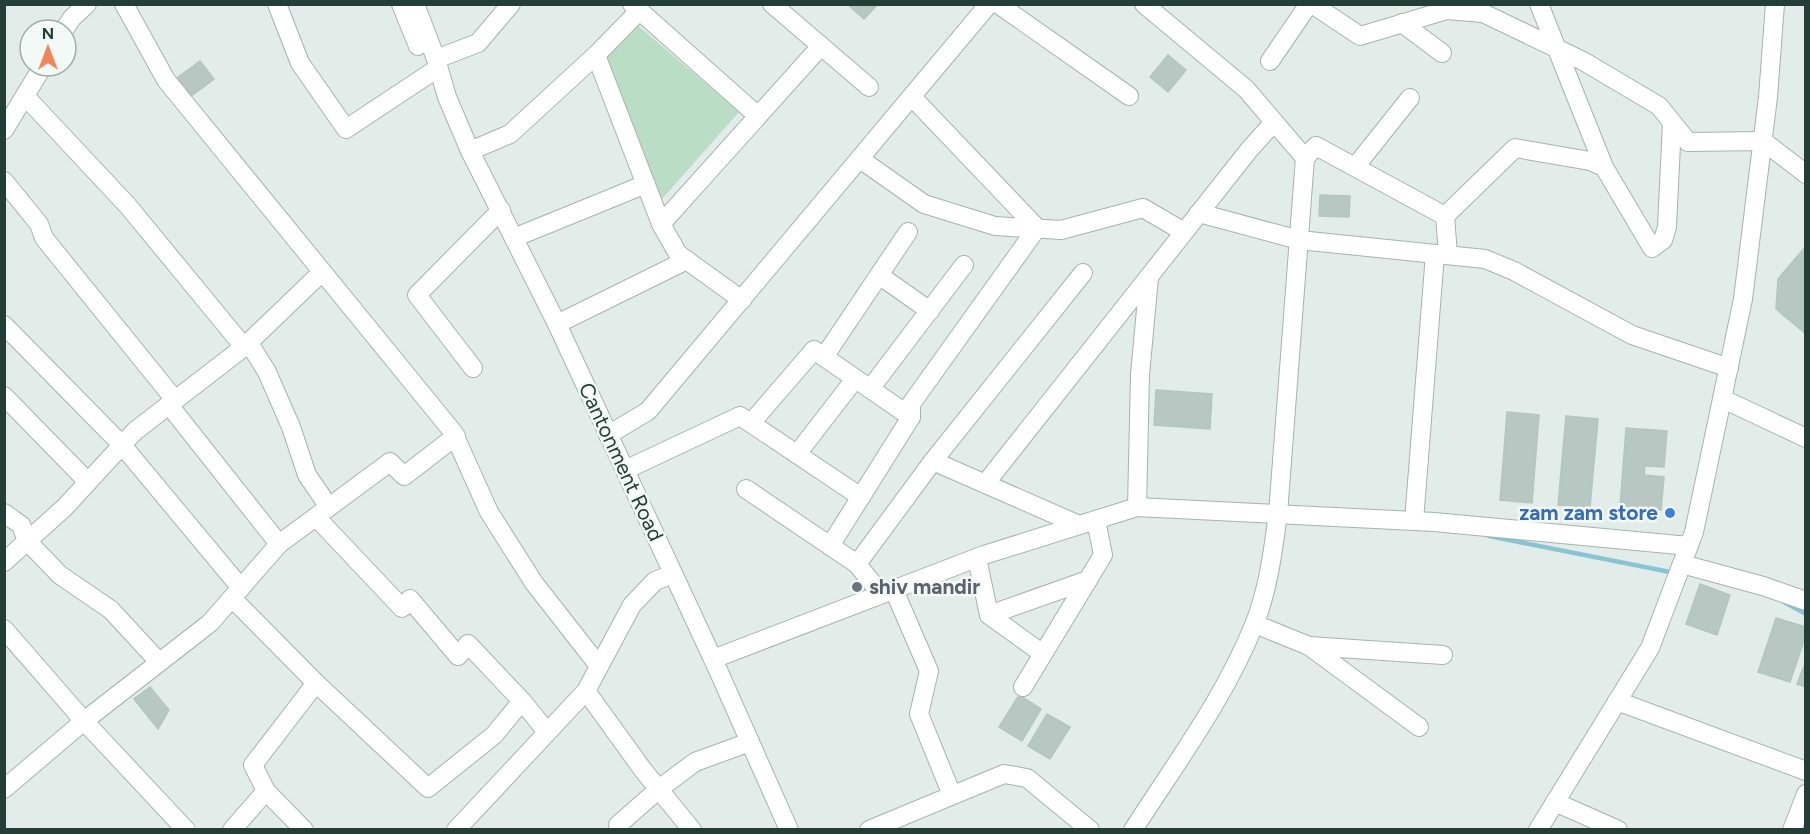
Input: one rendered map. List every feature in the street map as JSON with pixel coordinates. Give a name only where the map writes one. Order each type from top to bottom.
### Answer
[{"type":"street","points":[[124,4],[166,80],[456,436],[489,512],[534,583],[599,666]]},
{"type":"street","points":[[277,4],[300,63],[346,129],[434,67],[478,43],[511,4]]},
{"type":"street","name":"Cantonment Road","points":[[400,4],[434,67],[470,151],[516,237],[557,324],[713,659],[789,830]]},
{"type":"street","name":"Cantonment Road","points":[[415,4],[434,67]]},
{"type":"street","points":[[772,4],[869,87]]},
{"type":"street","points":[[1144,4],[1246,89],[1305,158]]},
{"type":"street","points":[[1270,61],[1311,4],[1360,36],[1442,8],[1484,9],[1659,106],[1688,142],[1763,141],[1806,174]]},
{"type":"street","points":[[1539,4],[1604,168],[1652,248],[1663,240],[1667,227],[1672,123]]},
{"type":"street","points":[[72,18],[84,5]]},
{"type":"street","points":[[608,435],[648,411],[990,5],[1129,96]]},
{"type":"street","points":[[1538,830],[1650,648],[1689,546],[1743,299],[1763,141],[1775,5]]},
{"type":"street","points":[[470,151],[510,134],[596,55],[635,8],[758,117]]},
{"type":"street","points":[[1402,23],[1442,53]]},
{"type":"street","points":[[661,224],[821,46]]},
{"type":"street","points":[[596,55],[661,224],[678,254],[742,300]]},
{"type":"street","points":[[4,130],[36,78]]},
{"type":"street","points":[[25,96],[128,206],[247,345],[271,381],[291,427],[322,512],[402,608],[410,599],[458,656],[468,644],[522,700],[547,732]]},
{"type":"street","points":[[912,97],[1036,228]]},
{"type":"street","points":[[1355,167],[1410,98]]},
{"type":"street","points":[[985,484],[1199,213],[1275,122]]},
{"type":"street","points":[[1133,830],[1226,686],[1255,624],[1272,559],[1278,514],[1305,158],[1316,146],[1445,216]]},
{"type":"street","points":[[1414,521],[1445,216],[1515,148],[1590,161],[1604,168]]},
{"type":"street","points":[[860,159],[924,204],[995,225],[1061,230],[1143,208],[1184,232]]},
{"type":"street","points":[[4,181],[39,224],[44,238],[279,544]]},
{"type":"street","points":[[516,237],[646,184]]},
{"type":"street","points":[[473,368],[417,295],[501,210]]},
{"type":"street","points":[[1199,213],[1299,240],[1485,259],[1632,335],[1729,368]]},
{"type":"street","points":[[830,546],[911,417],[911,404],[1036,228]]},
{"type":"street","points":[[824,357],[908,232]]},
{"type":"street","points":[[557,324],[687,260]]},
{"type":"street","points":[[870,389],[964,266]]},
{"type":"street","points":[[4,561],[65,507],[135,431],[247,345],[321,273]]},
{"type":"street","points":[[857,564],[933,461],[1083,273]]},
{"type":"street","points":[[879,275],[930,311]]},
{"type":"street","points":[[1137,507],[1140,375],[1149,277]]},
{"type":"street","points":[[4,325],[122,445],[236,593],[316,683],[428,788],[494,735],[522,700]]},
{"type":"street","points":[[751,423],[814,350],[911,417]]},
{"type":"street","points":[[797,454],[855,378]]},
{"type":"street","points":[[4,396],[88,482]]},
{"type":"street","points":[[1722,399],[1806,438]]},
{"type":"street","points":[[625,470],[740,416],[861,497]]},
{"type":"street","points":[[4,789],[84,721],[210,623],[279,544],[390,462],[404,476],[456,436]]},
{"type":"street","points":[[933,461],[985,484],[1088,523],[1103,555],[1023,687]]},
{"type":"street","points":[[746,489],[857,564],[888,592],[928,671],[919,714],[952,795]]},
{"type":"street","points":[[713,659],[976,558],[1137,507],[1414,521],[1689,546]]},
{"type":"street","points":[[4,513],[21,525],[27,541],[60,575],[111,610],[159,662]]},
{"type":"street","points":[[976,558],[988,615],[1043,654]]},
{"type":"street","points":[[1682,564],[1763,586],[1806,602]]},
{"type":"street","points":[[456,830],[586,691],[632,605],[655,581],[673,574]]},
{"type":"street","points":[[988,615],[1088,580]]},
{"type":"street","points":[[1255,624],[1308,646],[1419,727]]},
{"type":"street","points":[[4,629],[84,721],[185,829]]},
{"type":"street","points":[[1308,646],[1443,655]]},
{"type":"street","points":[[304,830],[266,790],[253,765],[316,683]]},
{"type":"street","points":[[586,691],[692,830]]},
{"type":"street","points":[[1617,700],[1806,771]]},
{"type":"street","points":[[618,825],[659,789],[695,762],[750,741]]},
{"type":"street","points":[[869,830],[1004,774],[1027,778],[1090,830]]},
{"type":"street","points":[[232,830],[266,790]]},
{"type":"street","points":[[1792,830],[1806,794]]},
{"type":"street","points":[[1555,802],[1618,830]]},
{"type":"green space","points":[[635,23],[739,112],[662,199],[605,57]]},
{"type":"building","points":[[847,4],[878,4],[864,19]]},
{"type":"building","points":[[1168,55],[1186,70],[1168,92],[1150,77]]},
{"type":"building","points":[[200,61],[214,79],[187,99],[173,81]]},
{"type":"building","points":[[1320,195],[1350,196],[1349,217],[1319,216]]},
{"type":"building","points":[[1806,246],[1806,334],[1776,309],[1778,279]]},
{"type":"building","points":[[1156,390],[1212,394],[1210,429],[1154,425]]},
{"type":"building","points":[[1507,412],[1539,415],[1532,503],[1500,500]]},
{"type":"building","points":[[1566,416],[1598,419],[1590,507],[1558,505]]},
{"type":"building","points":[[1626,428],[1667,431],[1664,467],[1645,466],[1644,475],[1664,477],[1661,510],[1620,507]]},
{"type":"building","points":[[1700,584],[1730,595],[1717,635],[1686,624]]},
{"type":"building","points":[[1776,618],[1806,627],[1806,635],[1790,682],[1758,672]]},
{"type":"building","points":[[1806,661],[1806,687],[1797,684]]},
{"type":"building","points":[[150,687],[169,710],[158,729],[134,699]]},
{"type":"building","points":[[1019,695],[1041,709],[1022,741],[999,727]]},
{"type":"building","points":[[1047,714],[1070,727],[1050,759],[1028,746]]},
{"type":"waterway","points":[[1489,536],[1675,573]]},
{"type":"waterway","points":[[1784,602],[1806,614]]},
{"type":"place","name":"zam zam store","points":[[1670,513]]},
{"type":"place","name":"shiv mandir","points":[[857,587]]}]
